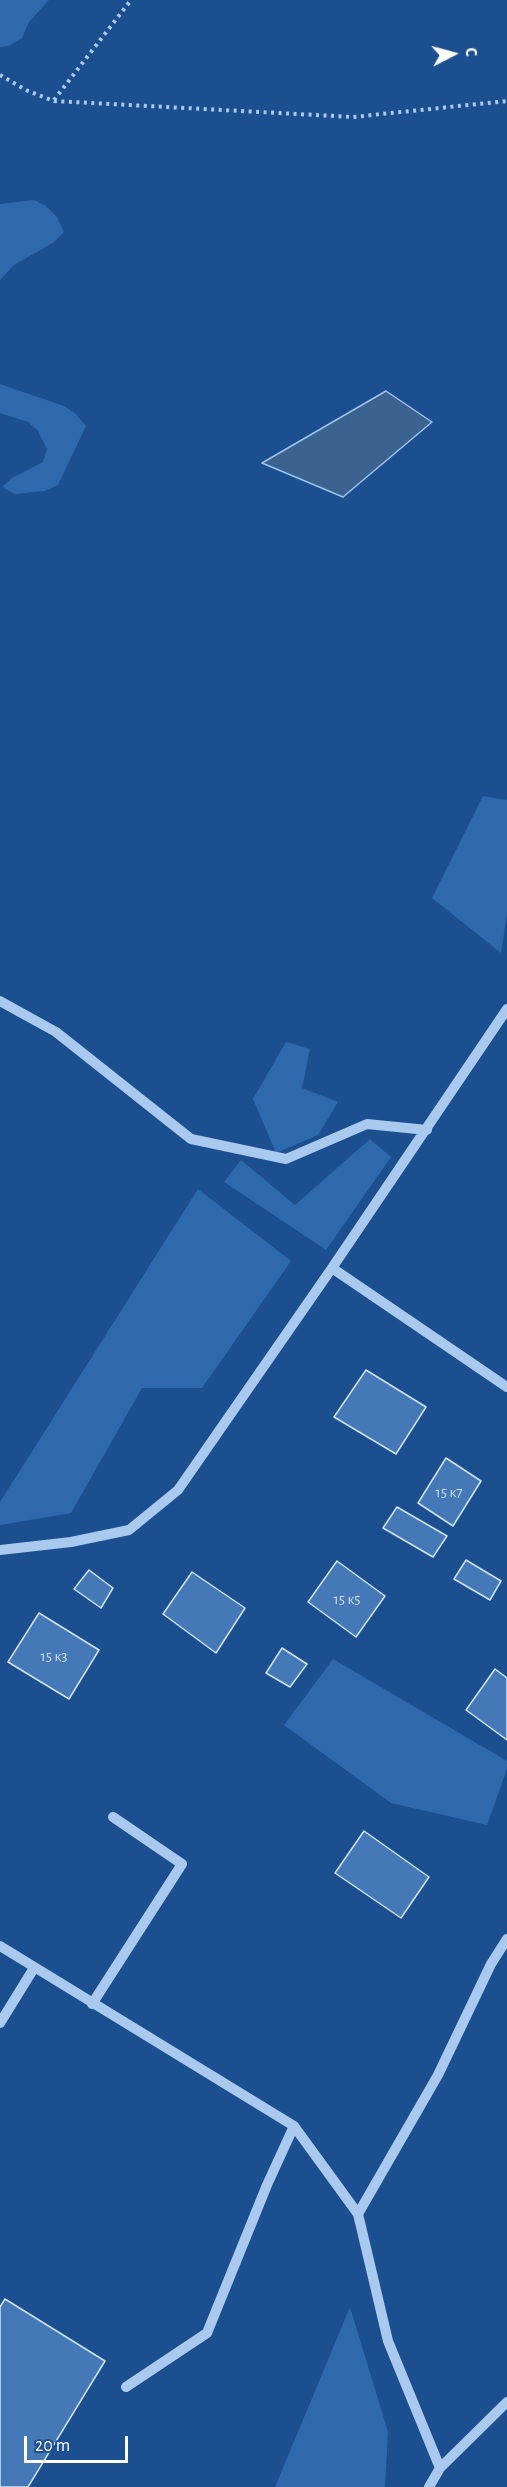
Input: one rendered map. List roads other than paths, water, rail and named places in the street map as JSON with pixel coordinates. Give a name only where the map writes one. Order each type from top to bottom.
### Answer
[{"type":"street","points":[[0,1001],[56,1032],[191,1139],[286,1160],[367,1124],[427,1130]]},
{"type":"street","points":[[0,1550],[71,1542],[129,1530],[178,1490],[427,1130],[507,1009]]},
{"type":"street","points":[[332,1268],[507,1387]]},
{"type":"street","points":[[92,2004],[182,1864],[113,1817]]},
{"type":"street","points":[[358,2214],[438,2075],[491,1964],[507,1939]]},
{"type":"street","points":[[0,1946],[294,2126],[358,2214],[388,2341],[440,2468]]},
{"type":"street","points":[[0,2023],[34,1968]]},
{"type":"street","points":[[126,2387],[207,2333],[267,2185],[294,2126]]},
{"type":"street","points":[[429,2487],[440,2468],[507,2402]]}]
